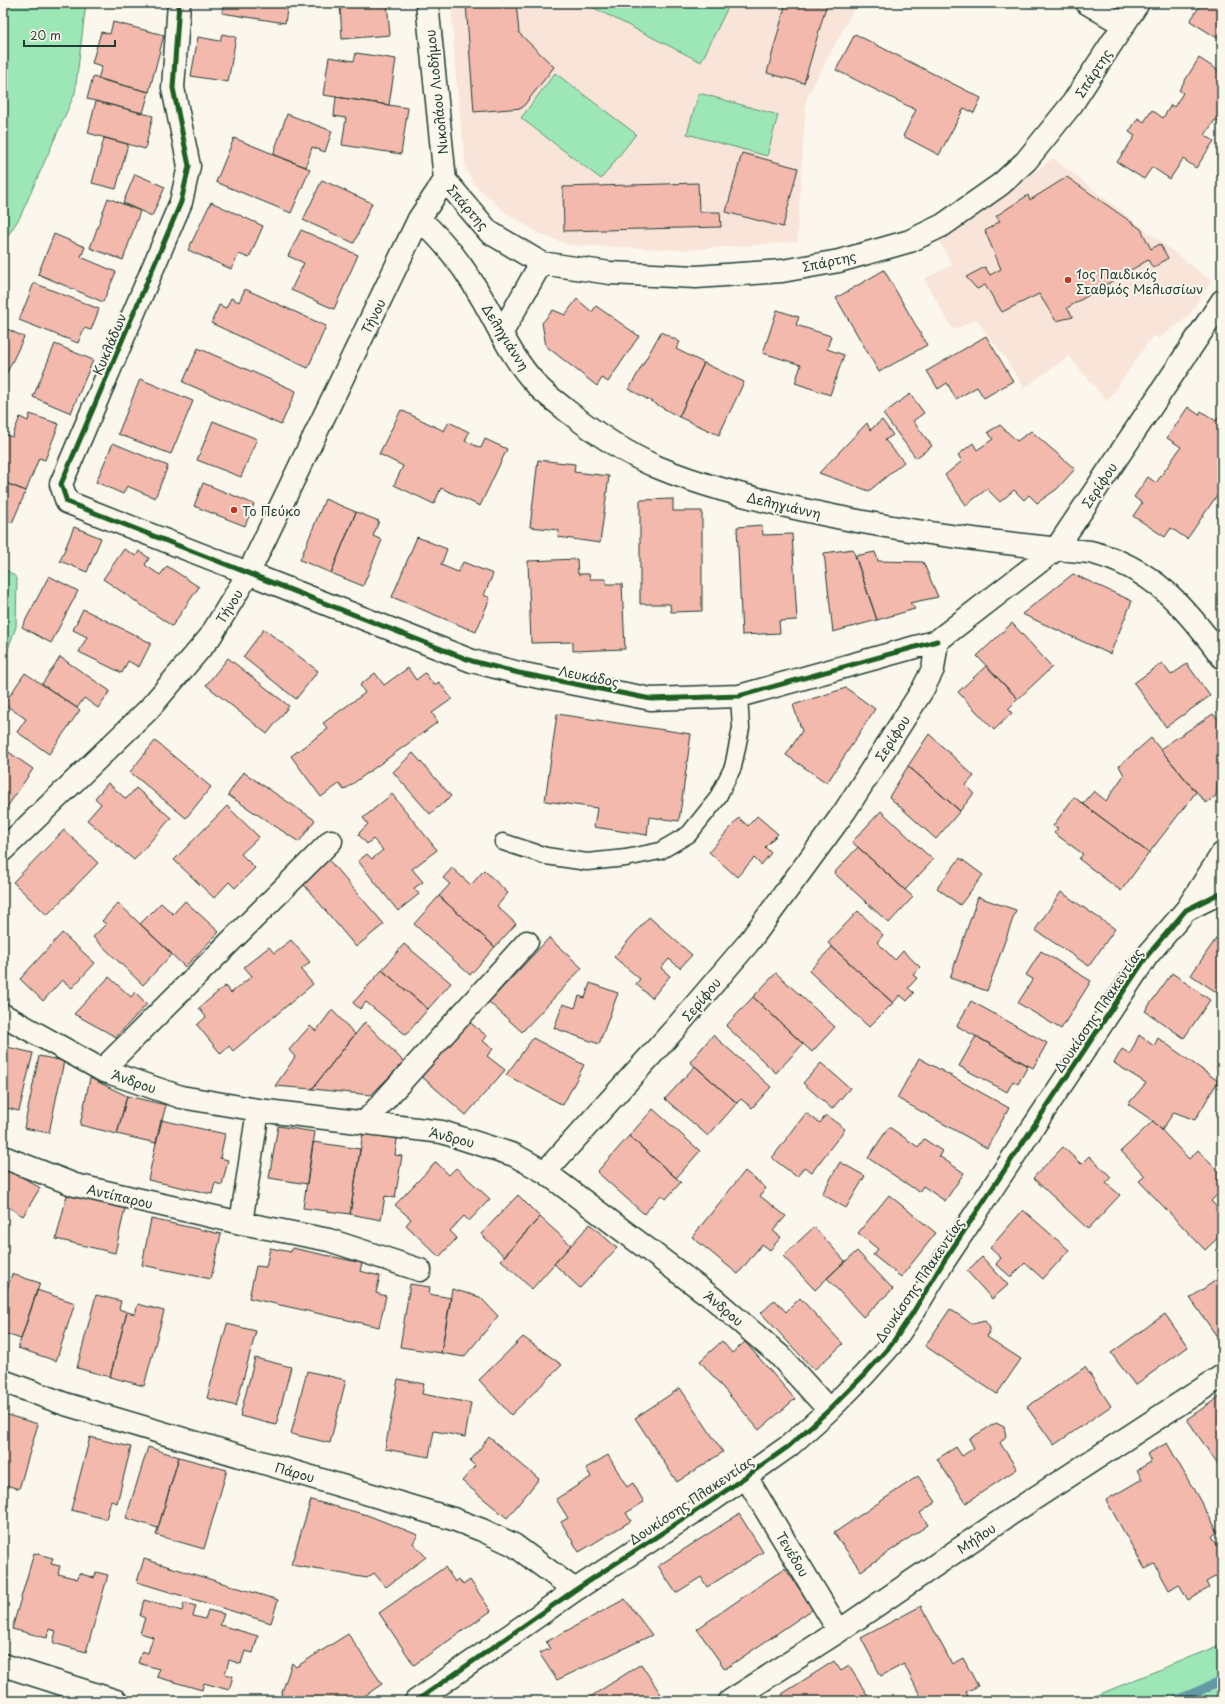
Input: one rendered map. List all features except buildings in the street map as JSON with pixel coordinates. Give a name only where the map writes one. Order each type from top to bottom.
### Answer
[{"type":"street","name":"Κυκλάδων","points":[[179,3],[173,88],[189,166],[181,202],[61,484],[67,502],[248,574]]},
{"type":"street","name":"Νικολάου Λιοδήμου","points":[[427,3],[445,180]]},
{"type":"street","points":[[1087,3],[1124,26]]},
{"type":"street","name":"Σπάρτης","points":[[445,180],[489,232],[541,263],[610,273],[696,277],[782,271],[839,261],[910,241],[943,226],[1001,184],[1026,161],[1072,104],[1138,3]]},
{"type":"street","name":"Τήνου","points":[[3,850],[148,710],[210,637],[248,574],[419,219],[445,180]]},
{"type":"street","name":"Δεληγιάννη","points":[[419,219],[438,235],[448,249],[481,298],[501,334],[536,384],[584,424],[618,446],[656,466],[703,484],[742,496],[837,518],[968,539],[1090,552],[1110,557],[1151,579],[1174,597],[1222,657]]},
{"type":"street","points":[[501,334],[541,263]]},
{"type":"street","name":"Σερίφου","points":[[545,1172],[673,1031],[749,942],[845,811],[923,690],[933,669],[937,641],[1056,549],[1222,301]]},
{"type":"street","name":"Λευκάδος","points":[[248,574],[472,661],[519,673],[651,699],[739,696],[937,641]]},
{"type":"street","points":[[102,1070],[331,841]]},
{"type":"street","points":[[1186,910],[1222,854]]},
{"type":"street","name":"Δουκίσσης Πλακεντίας","points":[[416,1701],[575,1590],[746,1477],[789,1446],[829,1410],[890,1345],[1147,956],[1186,910],[1222,892]]},
{"type":"street","points":[[364,1124],[527,942]]},
{"type":"street","name":"Άνδρου","points":[[3,1015],[102,1070],[181,1097],[258,1110],[364,1124],[442,1132],[514,1155],[545,1172],[714,1299],[779,1355],[829,1410]]},
{"type":"street","points":[[241,1223],[258,1110]]},
{"type":"street","name":"Αντίπαρου","points":[[3,1157],[75,1185],[241,1223],[329,1240],[420,1270]]},
{"type":"street","name":"Μήλου","points":[[730,1701],[840,1631],[1009,1515],[1222,1376]]},
{"type":"street","name":"Πάρου","points":[[3,1381],[65,1404],[452,1519],[482,1530],[514,1545],[575,1590]]},
{"type":"street","name":"Τενέδου","points":[[746,1477],[840,1631]]},
{"type":"street","points":[[3,1665],[116,1701]]},
{"type":"lane","points":[[503,842],[546,856],[587,862],[626,858],[660,851],[689,834],[718,799],[733,767],[741,728],[739,696]]},
{"type":"shaded area","points":[[451,3],[857,3],[806,99],[797,242],[684,250],[569,245],[538,233],[505,212],[474,184],[466,169],[456,78]]},
{"type":"shaded area","name":"1ος Παιδικός Σταθμός Μελισσίων","points":[[1053,158],[1211,281],[1188,317],[1158,339],[1153,335],[1107,402],[1069,356],[1024,388],[1010,365],[976,319],[953,330],[924,279],[952,265],[938,239],[958,228],[1003,197]]},
{"type":"green space","points":[[3,3],[86,3],[75,93],[20,217],[3,243]]},
{"type":"green space","points":[[584,3],[730,3],[701,62]]},
{"type":"green space","points":[[555,73],[636,134],[601,179],[521,118]]},
{"type":"green space","points":[[699,93],[778,115],[767,156],[687,134]]},
{"type":"green space","points":[[3,567],[17,578],[16,627],[3,662]]},
{"type":"green space","points":[[1222,1644],[1222,1701],[1083,1701]]},
{"type":"waterway","points":[[1175,1701],[1222,1681]]},
{"type":"cycle path","points":[[179,3],[173,88],[189,166],[181,202],[61,484],[67,502],[472,661],[519,673],[651,699],[739,696],[937,641]]},
{"type":"cycle path","points":[[416,1701],[575,1590],[714,1499],[789,1446],[829,1410],[864,1375],[891,1345],[912,1314],[944,1261],[1147,956],[1186,910],[1222,892]]},
{"type":"place","name":"1ος Παιδικός Σταθμός Μελισσίων","points":[[1068,280]]},
{"type":"place","name":"Το Πεύκο","points":[[234,510]]}]
